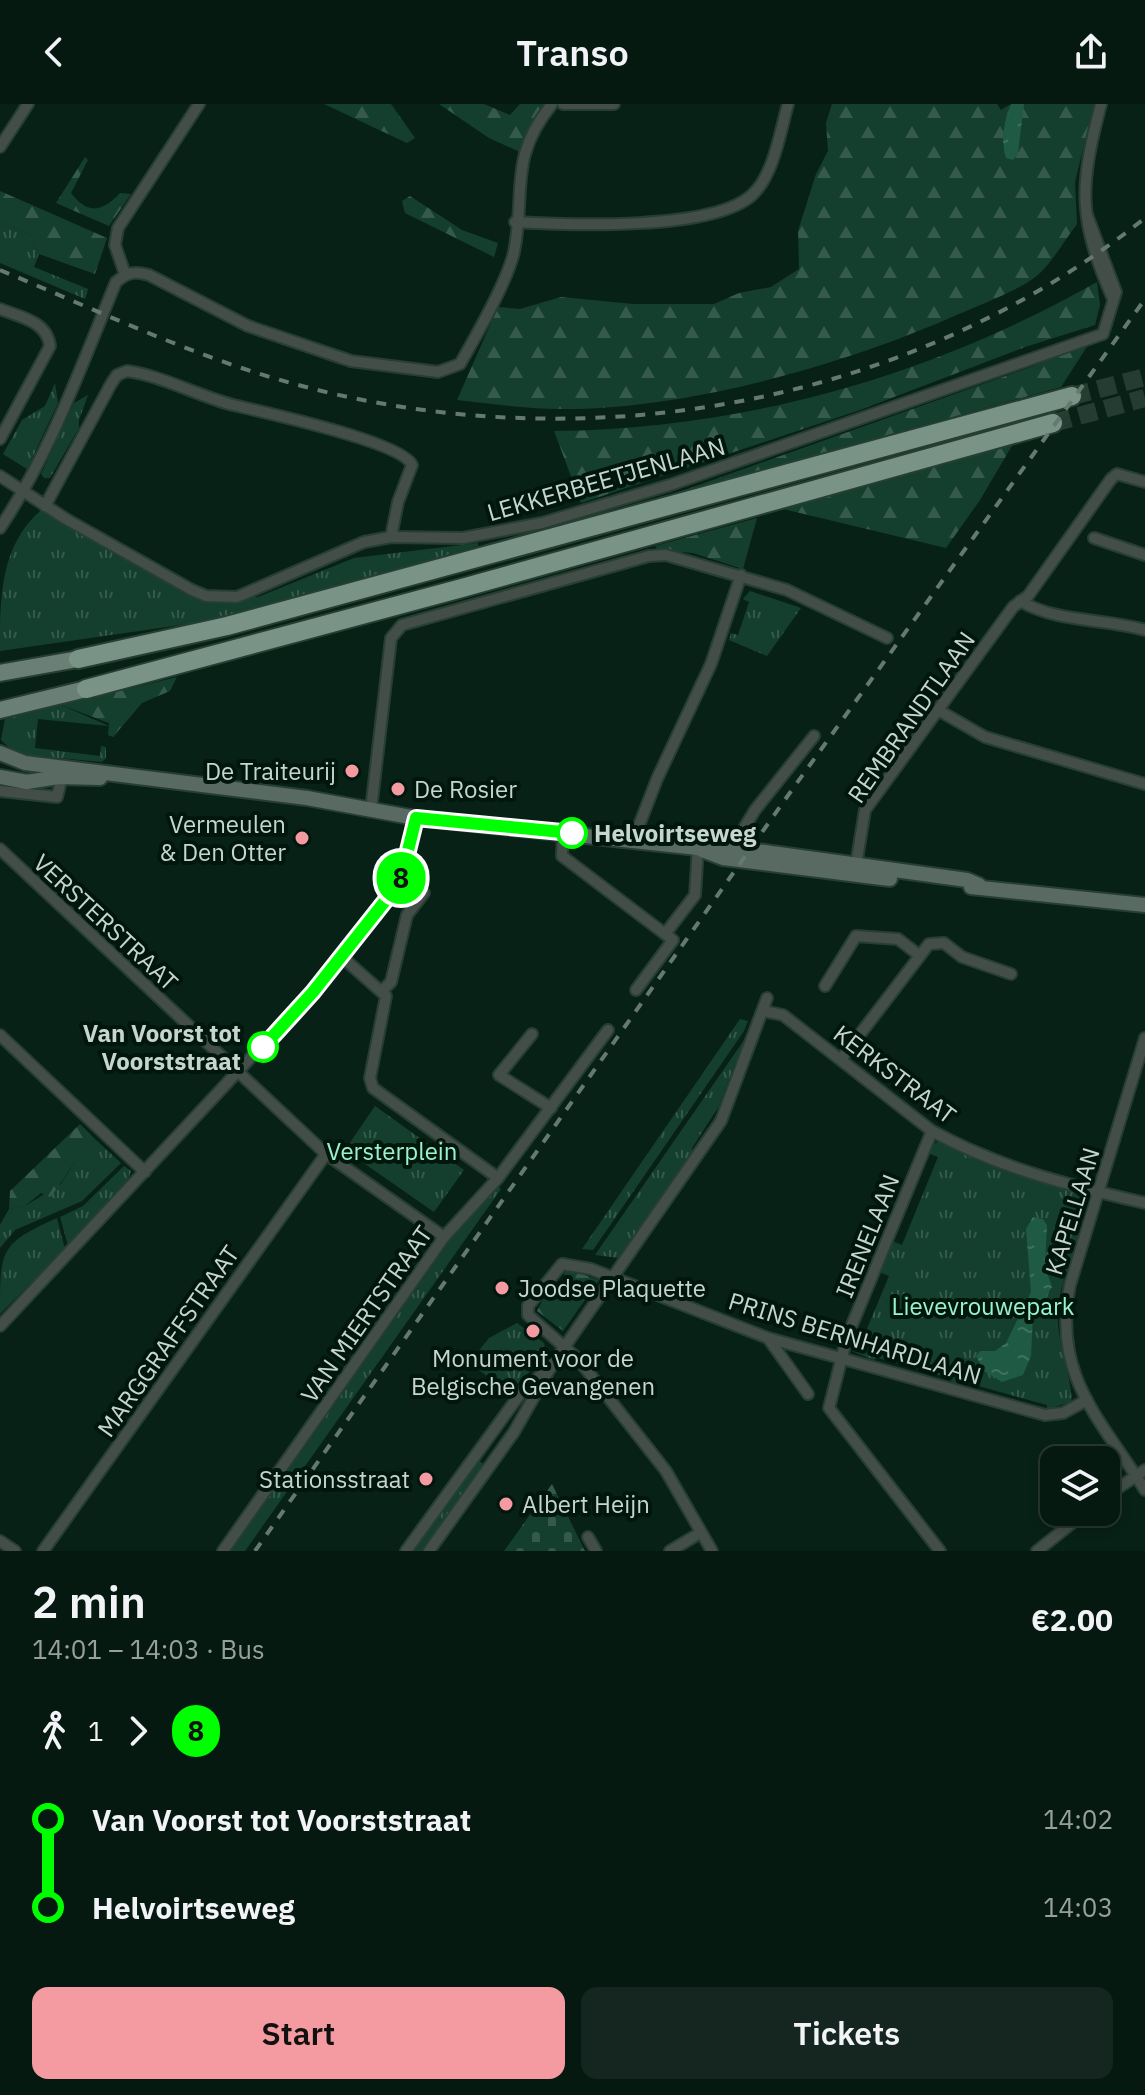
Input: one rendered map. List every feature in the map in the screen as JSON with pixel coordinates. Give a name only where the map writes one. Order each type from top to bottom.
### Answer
[{"type":"highway","points":[[78,659],[227,626],[1072,396]]},
{"type":"highway","points":[[86,689],[1053,423]]},
{"type":"main road","points":[[0,673],[78,659]]},
{"type":"main road","points":[[0,710],[86,689]]},
{"type":"main road","points":[[0,753],[25,763],[64,771],[307,798],[416,818],[563,839],[732,848],[967,880],[979,885]]},
{"type":"main road","points":[[0,777],[27,782],[64,771]]},
{"type":"main road","points":[[698,848],[730,859],[937,885],[979,885],[1145,905]]},
{"type":"street","points":[[0,147],[28,104]]},
{"type":"street","points":[[125,274],[115,245],[118,228],[199,104]]},
{"type":"street","points":[[0,528],[24,489],[67,403],[116,282],[125,274],[136,272],[149,275],[248,326],[351,361],[438,372],[460,364],[514,253],[523,154],[539,120],[552,104]]},
{"type":"street","points":[[563,104],[614,104]]},
{"type":"street","points":[[515,222],[650,224],[726,208],[751,196],[766,176],[788,104]]},
{"type":"street","name":"LEKKERBEETJENLAAN","points":[[0,476],[24,489],[45,506],[192,590],[222,598],[237,597],[267,587],[345,547],[391,537],[463,538],[542,523],[670,485],[1103,334],[1115,285],[1087,215],[1083,185],[1085,164],[1101,104]]},
{"type":"street","points":[[0,309],[38,324],[49,337],[47,355],[0,439]]},
{"type":"street","points":[[45,506],[111,384],[117,375],[127,371],[205,397],[328,428],[409,458],[409,476],[398,502],[391,537]]},
{"type":"street","name":"REMBRANDTLAAN","points":[[856,865],[865,810],[1020,601],[1089,514],[1111,479],[1117,474],[1145,482]]},
{"type":"street","points":[[1094,538],[1145,555]]},
{"type":"street","points":[[371,810],[395,629],[649,556],[682,558],[741,575],[810,600],[887,638]]},
{"type":"street","points":[[633,841],[657,779],[711,664],[741,575]]},
{"type":"street","points":[[1020,601],[1058,617],[1123,624],[1145,630]]},
{"type":"street","points":[[938,710],[985,737],[1145,784]]},
{"type":"street","points":[[732,848],[755,810],[814,736]]},
{"type":"street","points":[[0,791],[57,797],[64,771]]},
{"type":"street","points":[[0,1326],[238,1073],[342,957],[402,875],[416,818]]},
{"type":"street","points":[[563,839],[562,856],[673,940],[636,990]]},
{"type":"street","points":[[665,934],[695,895],[698,848]]},
{"type":"street","name":"VERSTERSTRAAT","points":[[0,849],[326,1154]]},
{"type":"street","points":[[383,990],[391,982],[407,915],[424,893],[418,889]]},
{"type":"street","points":[[825,986],[856,936],[898,939],[919,955]]},
{"type":"street","points":[[841,1059],[919,955],[937,941],[962,957],[1011,974]]},
{"type":"street","points":[[342,957],[383,990],[386,1007],[370,1078],[373,1088],[498,1178]]},
{"type":"street","points":[[429,1551],[514,1432],[552,1365],[721,1121],[767,998]]},
{"type":"street","name":"KERKSTRAAT","points":[[763,1011],[783,1015],[932,1131],[1016,1169],[1145,1203]]},
{"type":"street","name":"VAN MIERTSTRAAT","points":[[223,1551],[444,1237],[498,1178],[608,1030]]},
{"type":"street","points":[[532,1034],[499,1075],[551,1108]]},
{"type":"street","points":[[0,1035],[145,1172]]},
{"type":"street","name":"KAPELLAAN","points":[[1145,1038],[1070,1285],[1064,1319],[1065,1343],[1071,1367],[1087,1400],[1141,1473],[1145,1490]]},
{"type":"street","name":"IRENELAAN","points":[[932,1131],[841,1358],[829,1408],[940,1551]]},
{"type":"street","points":[[326,1154],[444,1237]]},
{"type":"street","name":"MARGGRAFFSTRAAT","points":[[43,1551],[326,1154]]},
{"type":"street","points":[[613,1279],[591,1269],[562,1264],[528,1306],[528,1315],[578,1359],[666,1471],[712,1551]]},
{"type":"street","name":"PRINS BERNHARDLAAN","points":[[613,1279],[768,1338],[1045,1415],[1063,1413],[1087,1400]]},
{"type":"street","points":[[768,1338],[808,1394]]},
{"type":"street","points":[[406,1551],[523,1390],[552,1365]]},
{"type":"street","points":[[1120,1487],[1141,1473]]},
{"type":"street","points":[[1037,1551],[1068,1526]]},
{"type":"street","points":[[670,1551],[700,1533]]},
{"type":"street","points":[[588,1537],[596,1551]]},
{"type":"street","points":[[0,1541],[15,1551]]},
{"type":"green space","points":[[324,104],[391,104],[415,138],[407,143]]},
{"type":"green space","points":[[439,104],[484,104],[510,115],[520,104],[549,104],[528,129],[520,152],[489,138]]},
{"type":"green space","points":[[832,104],[997,104],[1001,110],[1011,104],[1004,127],[1003,149],[1024,104],[1094,104],[1075,182],[1077,224],[1045,268],[1023,285],[915,332],[820,366],[719,391],[620,406],[543,409],[457,400],[498,307],[520,309],[561,297],[633,304],[714,304],[739,293],[771,287],[799,269],[798,231],[816,174],[828,151],[826,123]]},
{"type":"green space","points":[[85,157],[88,160],[71,193],[84,205],[102,207],[120,193],[131,194],[109,226],[56,203]]},
{"type":"green space","points":[[0,191],[107,238],[95,274],[39,254],[30,234],[0,222]]},
{"type":"green space","points":[[410,196],[462,230],[498,243],[494,257],[405,213],[402,201]]},
{"type":"green space","points":[[0,222],[30,234],[39,254],[34,267],[88,289],[85,299],[0,263]]},
{"type":"green space","points":[[1097,282],[1100,305],[1095,325],[1025,347],[860,410],[581,503],[554,431],[625,428],[696,420],[766,408],[835,391],[969,345]]},
{"type":"green space","points":[[1090,342],[1061,387],[665,497],[1031,367]]},
{"type":"green space","points":[[55,383],[58,403],[27,469],[3,454],[22,420],[45,406]]},
{"type":"green space","points":[[88,395],[79,428],[50,478],[44,478],[41,474],[74,403]]},
{"type":"green space","points":[[1013,444],[980,500],[946,548],[779,508]]},
{"type":"green space","points":[[41,510],[190,593],[219,602],[258,597],[354,558],[478,543],[478,546],[229,618],[0,651],[2,592],[10,556],[27,524]]},
{"type":"green space","points":[[757,518],[743,569],[693,553],[658,550],[655,546]]},
{"type":"green space","points":[[750,591],[801,608],[767,656],[729,640],[731,633],[738,635],[749,602],[743,599]]},
{"type":"green space","points":[[177,677],[170,691],[142,703],[113,737],[108,735],[109,723],[61,705]]},
{"type":"green space","points":[[61,705],[109,726],[38,719],[35,748],[100,756],[101,746],[106,747],[106,758],[102,762],[16,754],[1,740],[5,719]]},
{"type":"green space","points":[[740,1019],[748,1021],[744,1031],[593,1250],[582,1249]]},
{"type":"green space","points":[[749,1033],[742,1059],[735,1063],[719,1106],[692,1148],[693,1156],[636,1232],[637,1240],[619,1258],[595,1255]]},
{"type":"green space","name":"Versterplein","points":[[375,1106],[464,1170],[434,1212],[345,1150]]},
{"type":"green space","points":[[80,1124],[96,1140],[82,1153],[50,1197],[41,1193],[25,1206],[9,1209],[10,1191]]},
{"type":"green space","points":[[96,1140],[121,1163],[82,1201],[15,1230],[0,1248],[0,1225],[9,1209],[25,1206],[61,1184],[83,1149]]},
{"type":"green space","name":"Lievevrouwepark","points":[[940,1141],[987,1164],[1089,1197],[1065,1275],[1059,1307],[1059,1331],[1071,1402],[1047,1409],[1047,1405],[957,1380],[956,1384],[945,1377],[878,1358],[873,1360],[852,1351],[850,1342],[854,1332],[864,1336],[889,1276],[879,1272],[892,1241],[902,1245],[938,1157],[928,1153],[931,1145]]},
{"type":"green space","points":[[124,1166],[131,1171],[127,1183],[68,1246],[60,1217],[83,1206]]},
{"type":"green space","points":[[498,1186],[501,1189],[245,1551],[231,1551],[458,1229]]},
{"type":"green space","points":[[57,1218],[65,1249],[0,1314],[1,1275],[7,1251],[24,1235]]},
{"type":"green space","points":[[958,1238],[989,1242],[985,1273],[954,1270]]},
{"type":"green space","points":[[564,1272],[576,1272],[599,1280],[563,1331],[537,1311],[544,1297],[548,1299],[556,1287],[565,1286]]},
{"type":"green space","points":[[517,1323],[544,1343],[546,1354],[510,1392],[469,1363],[489,1338]]},
{"type":"green space","points":[[477,1459],[486,1466],[425,1551],[410,1551]]},
{"type":"green space","points":[[552,1484],[585,1551],[504,1551]]},
{"type":"water","points":[[1011,104],[1024,104],[1018,153],[1013,160],[1006,158],[1003,145]]},
{"type":"water","points":[[1033,1217],[1043,1219],[1047,1225],[1045,1267],[1052,1287],[1033,1315],[1031,1356],[1023,1375],[1002,1382],[984,1371],[976,1356],[980,1351],[995,1351],[1006,1343],[1031,1292],[1026,1229]]},
{"type":"tunnel","points":[[1072,396],[1145,377]]},
{"type":"tunnel","points":[[1053,423],[1145,398]]},
{"type":"railway","points":[[0,270],[187,348],[302,386],[411,408],[522,418],[633,416],[743,401],[851,373],[955,334],[1053,282],[1145,218]]},
{"type":"railway","points":[[255,1551],[789,794],[1145,299]]},
{"type":"bus line","name":"8","points":[[263,1047],[313,992],[393,891],[402,875],[416,818],[572,833]]},
{"type":"place","name":"De Traiteurij","points":[[352,771]]},
{"type":"place","name":"De Rosier","points":[[398,789]]},
{"type":"place","name":"Helvoirtseweg","points":[[572,833]]},
{"type":"place","name":"Vermeulen & Den Otter","points":[[302,838]]},
{"type":"place","name":"Van Voorst tot Voorststraat","points":[[263,1047]]},
{"type":"place","name":"Joodse Plaquette","points":[[502,1288]]},
{"type":"place","name":"Monument voor de Belgische Gevangenen","points":[[533,1331]]},
{"type":"place","name":"Stationsstraat","points":[[426,1479]]},
{"type":"place","name":"Albert Heijn","points":[[506,1504]]}]
